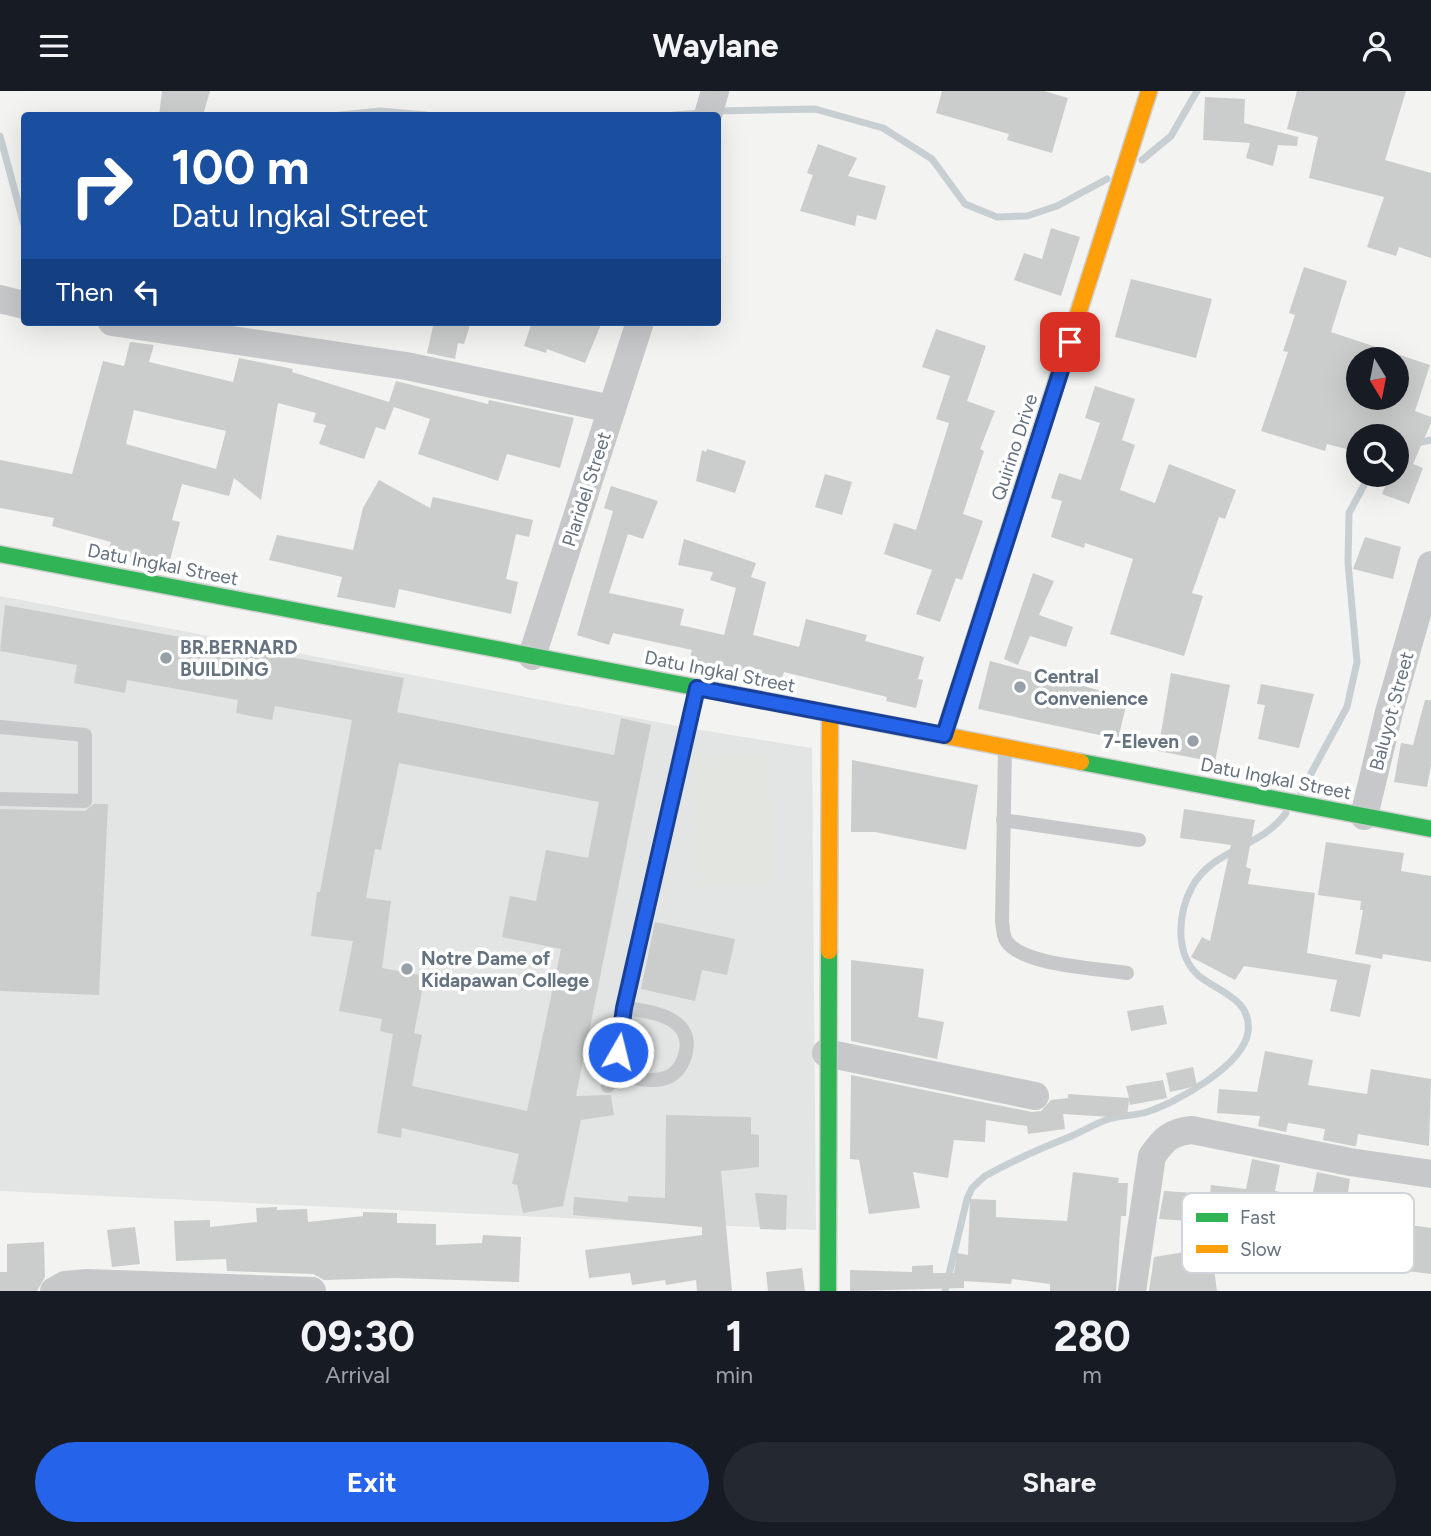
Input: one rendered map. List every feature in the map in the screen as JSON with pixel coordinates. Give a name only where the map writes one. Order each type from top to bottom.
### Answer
[{"type":"street","points":[[709,112],[715,91]]},
{"type":"street","name":"Quirino Drive","points":[[944,735],[1149,91]]},
{"type":"street","points":[[0,299],[21,304]]},
{"type":"street","points":[[139,326],[406,366],[612,409]]},
{"type":"street","name":"Plaridel Street","points":[[532,656],[639,326]]},
{"type":"street","name":"Datu Ingkal Street","points":[[0,554],[1431,829]]},
{"type":"street","name":"Baluyot Street","points":[[1364,816],[1389,712],[1431,565]]},
{"type":"street","points":[[828,1291],[826,1053],[830,713]]},
{"type":"street","points":[[826,1053],[1035,1096]]},
{"type":"street","points":[[1132,1291],[1152,1156],[1164,1140],[1175,1132],[1192,1130],[1350,1162],[1431,1174]]},
{"type":"street","points":[[54,1291],[65,1285],[87,1283],[312,1291]]},
{"type":"lane","points":[[624,1008],[658,1012],[682,1027],[687,1042],[679,1070],[667,1078],[611,1080],[624,1008],[697,688]]},
{"type":"lane","points":[[0,727],[85,735],[85,801],[0,799]]},
{"type":"lane","points":[[1005,747],[1002,922],[1005,941],[1018,952],[1033,958],[1127,973]]},
{"type":"lane","points":[[1003,820],[1139,840]]},
{"type":"shaded area","name":"Notre Dame of Kidapawan College","points":[[0,596],[688,728],[812,748],[816,1230],[0,1191]]},
{"type":"shaded area","points":[[768,755],[772,883],[697,886],[693,758]]},
{"type":"building","points":[[162,91],[210,91],[204,112],[159,112]]},
{"type":"building","points":[[942,91],[1044,91],[1068,98],[1052,153],[1007,140],[1009,134],[936,113]]},
{"type":"building","points":[[1297,91],[1406,91],[1385,160],[1431,173],[1431,258],[1399,247],[1396,256],[1367,247],[1384,197],[1309,178],[1318,137],[1287,129]]},
{"type":"building","points":[[1205,97],[1245,99],[1244,123],[1298,137],[1297,146],[1278,145],[1273,166],[1246,158],[1250,143],[1203,140]]},
{"type":"building","points":[[818,144],[857,158],[848,176],[886,186],[876,220],[857,215],[855,226],[800,211],[813,175],[807,173]]},
{"type":"building","points":[[1051,228],[1080,237],[1061,296],[1014,280],[1024,253],[1042,259]]},
{"type":"building","points":[[1304,267],[1347,281],[1331,332],[1376,347],[1346,347],[1346,410],[1409,410],[1409,358],[1430,365],[1415,411],[1431,417],[1431,423],[1413,464],[1423,468],[1409,504],[1382,494],[1385,487],[1409,487],[1409,424],[1346,424],[1346,449],[1327,444],[1325,451],[1261,431],[1288,352],[1283,351],[1295,315],[1289,313]]},
{"type":"building","points":[[1131,279],[1212,299],[1196,358],[1115,337]]},
{"type":"building","points":[[433,326],[470,326],[464,344],[458,343],[455,359],[427,353]]},
{"type":"building","points":[[531,326],[600,326],[585,363],[547,349],[546,353],[524,346]]},
{"type":"building","points":[[936,329],[986,346],[967,401],[995,411],[980,449],[984,451],[963,514],[983,521],[962,580],[956,578],[940,622],[916,614],[932,570],[884,554],[894,523],[916,530],[949,423],[936,419],[950,376],[922,367]]},
{"type":"building","points":[[130,342],[154,345],[149,362],[233,382],[239,358],[293,369],[292,372],[389,402],[396,381],[488,404],[489,400],[574,418],[560,468],[507,454],[498,481],[418,454],[430,419],[394,407],[385,430],[376,427],[364,459],[319,444],[326,425],[313,422],[316,413],[278,403],[261,500],[234,478],[229,496],[182,484],[172,520],[180,522],[169,564],[108,553],[111,542],[52,526],[54,518],[0,508],[0,460],[72,474],[103,361],[124,366]],"holes":[[[134,410],[226,431],[216,469],[126,444]]]},
{"type":"building","points":[[1095,386],[1135,399],[1122,440],[1135,445],[1120,490],[1155,503],[1169,464],[1236,490],[1225,519],[1219,517],[1192,593],[1203,596],[1184,656],[1110,634],[1133,559],[1085,543],[1084,548],[1051,537],[1062,501],[1051,498],[1059,473],[1081,480],[1100,423],[1085,418]]},
{"type":"building","points":[[707,449],[746,461],[735,493],[696,481],[702,450],[706,452]]},
{"type":"building","points":[[825,474],[852,482],[842,515],[815,507]]},
{"type":"building","points":[[379,480],[430,508],[433,497],[533,520],[529,537],[516,534],[506,579],[518,582],[511,614],[399,589],[395,608],[337,597],[342,577],[269,560],[277,535],[353,550],[363,508]]},
{"type":"building","points":[[611,486],[658,501],[643,539],[628,534],[609,593],[684,609],[680,625],[724,635],[736,588],[710,580],[713,572],[678,565],[684,539],[756,563],[751,577],[766,582],[753,635],[799,647],[806,619],[867,635],[865,641],[924,657],[918,679],[923,680],[916,708],[886,701],[887,697],[784,672],[781,681],[737,669],[736,673],[689,662],[692,650],[613,633],[609,645],[577,635],[613,511],[604,508]]},
{"type":"building","points":[[1365,537],[1401,547],[1393,579],[1353,569]]},
{"type":"building","points":[[1033,573],[1054,581],[1039,615],[1073,627],[1066,647],[1030,636],[1018,665],[1004,659]]},
{"type":"building","points":[[5,605],[404,678],[397,712],[614,755],[621,718],[651,725],[576,1096],[611,1095],[614,1115],[581,1120],[563,1206],[523,1213],[517,1185],[512,1184],[519,1154],[402,1128],[401,1138],[377,1133],[393,1034],[380,1031],[382,1019],[339,1011],[353,941],[311,936],[317,892],[320,892],[352,720],[275,706],[272,720],[236,713],[238,700],[127,680],[125,693],[74,683],[77,665],[0,651]],"holes":[[[399,763],[599,802],[588,858],[546,850],[536,901],[510,896],[502,937],[561,949],[527,1111],[412,1086],[422,1035],[414,1033],[425,976],[382,968],[391,901],[366,898],[375,849],[381,850]]]},
{"type":"building","points":[[990,661],[1128,698],[1118,739],[978,709]]},
{"type":"building","points":[[1171,673],[1230,685],[1215,762],[1158,751]]},
{"type":"building","points":[[1261,684],[1314,694],[1299,748],[1258,739],[1265,705],[1257,704]]},
{"type":"building","points":[[1425,700],[1431,700],[1431,766],[1427,787],[1394,782],[1401,743],[1413,745]]},
{"type":"building","points":[[852,760],[978,785],[966,850],[875,832],[851,832]]},
{"type":"building","points":[[94,804],[108,804],[99,995],[0,991],[0,809],[85,811]]},
{"type":"building","points":[[1184,809],[1255,820],[1246,867],[1251,869],[1248,884],[1315,893],[1307,953],[1371,965],[1360,1017],[1330,1011],[1337,980],[1244,966],[1235,980],[1191,957],[1202,937],[1210,941],[1231,845],[1180,838]]},
{"type":"building","points":[[1326,842],[1404,853],[1401,871],[1431,876],[1431,962],[1383,954],[1382,959],[1355,954],[1363,910],[1360,910],[1361,901],[1318,895]]},
{"type":"building","points":[[655,922],[735,939],[727,975],[702,970],[695,1001],[641,989]]},
{"type":"building","points":[[851,960],[924,969],[918,1017],[944,1022],[937,1059],[851,1041]]},
{"type":"building","points":[[1163,1005],[1167,1024],[1131,1031],[1127,1011]]},
{"type":"building","points":[[1265,1051],[1313,1060],[1308,1085],[1367,1094],[1371,1069],[1431,1079],[1429,1146],[1358,1134],[1356,1146],[1353,1146],[1323,1140],[1325,1129],[1288,1123],[1286,1132],[1258,1126],[1260,1116],[1217,1113],[1219,1089],[1257,1092]]},
{"type":"building","points":[[1193,1067],[1197,1086],[1170,1092],[1166,1073]]},
{"type":"building","points":[[851,1075],[1032,1112],[1041,1111],[1051,1100],[1068,1098],[1068,1094],[1129,1098],[1126,1086],[1163,1080],[1167,1098],[1130,1105],[1129,1100],[1127,1118],[1063,1114],[1065,1129],[1028,1134],[1027,1126],[986,1120],[985,1142],[954,1140],[948,1178],[913,1172],[920,1208],[869,1214],[859,1160],[850,1159]]},
{"type":"building","points":[[666,1115],[751,1117],[751,1134],[759,1135],[759,1167],[721,1171],[732,1291],[697,1291],[696,1280],[666,1285],[665,1280],[632,1285],[630,1273],[589,1278],[585,1250],[702,1235],[702,1227],[573,1215],[574,1197],[628,1202],[628,1196],[665,1198]]},
{"type":"building","points":[[1252,1159],[1280,1165],[1275,1191],[1287,1193],[1210,1193],[1211,1185],[1246,1189]]},
{"type":"building","points":[[1073,1172],[1119,1178],[1118,1183],[1128,1183],[1126,1216],[1121,1216],[1116,1291],[1050,1291],[1050,1284],[1012,1279],[1011,1284],[964,1281],[964,1288],[850,1291],[850,1270],[912,1272],[912,1266],[933,1265],[933,1273],[954,1273],[957,1253],[968,1255],[970,1199],[996,1200],[996,1217],[1067,1221]]},
{"type":"building","points":[[1317,1172],[1350,1179],[1348,1193],[1313,1193]]},
{"type":"building","points":[[1164,1191],[1195,1193],[1182,1193],[1182,1220],[1159,1219]]},
{"type":"building","points":[[755,1193],[787,1195],[786,1230],[760,1229]]},
{"type":"building","points":[[277,1207],[277,1210],[307,1209],[308,1222],[363,1216],[363,1212],[397,1213],[397,1223],[436,1224],[436,1245],[482,1243],[483,1235],[521,1237],[519,1282],[396,1278],[324,1280],[313,1274],[227,1271],[226,1259],[176,1261],[174,1221],[210,1220],[210,1227],[257,1222],[256,1208]]},
{"type":"building","points":[[1414,1225],[1431,1228],[1431,1274],[1414,1272]]},
{"type":"building","points":[[135,1227],[140,1264],[112,1267],[107,1230]]},
{"type":"building","points":[[44,1242],[45,1277],[37,1291],[0,1291],[0,1272],[7,1272],[7,1244]]},
{"type":"building","points":[[1182,1252],[1182,1273],[1215,1273],[1217,1291],[1149,1291],[1154,1257]]},
{"type":"building","points":[[802,1268],[805,1291],[768,1291],[766,1272]]},
{"type":"waterway","points":[[1142,160],[1171,136],[1197,91]]},
{"type":"waterway","points":[[716,111],[815,109],[883,128],[932,159],[965,204],[997,217],[1027,216],[1057,206],[1107,179]]},
{"type":"waterway","points":[[370,112],[392,112]]},
{"type":"waterway","points":[[0,136],[21,214]]},
{"type":"waterway","points":[[1417,443],[1431,440]]},
{"type":"waterway","points":[[1301,792],[1347,707],[1357,662],[1348,563],[1349,513],[1363,487]]},
{"type":"waterway","points":[[945,1291],[967,1199],[972,1188],[985,1176],[1101,1122],[1147,1112],[1175,1100],[1222,1070],[1243,1045],[1248,1032],[1245,1012],[1240,1004],[1199,976],[1191,967],[1182,945],[1181,921],[1187,897],[1201,874],[1224,856],[1264,834],[1286,813]]},
{"type":"traffic: fast","points":[[944,735],[1070,339]]},
{"type":"traffic: fast","points":[[0,554],[710,690]]},
{"type":"traffic: fast","points":[[1081,762],[1431,829]]},
{"type":"traffic: fast","points":[[828,1291],[829,951]]},
{"type":"traffic: slow","points":[[1070,339],[1149,91]]},
{"type":"traffic: slow","points":[[710,690],[1081,762]]},
{"type":"traffic: slow","points":[[829,951],[830,714]]},
{"type":"place","name":"BR.BERNARD BUILDING","points":[[166,658]]},
{"type":"place","name":"Central Convenience","points":[[1020,687]]},
{"type":"place","name":"7-Eleven","points":[[1193,741]]},
{"type":"place","name":"Notre Dame of Kidapawan College","points":[[407,969]]},
{"type":"route","points":[[618,1052],[624,1008],[697,688],[944,735],[1070,342]]}]
